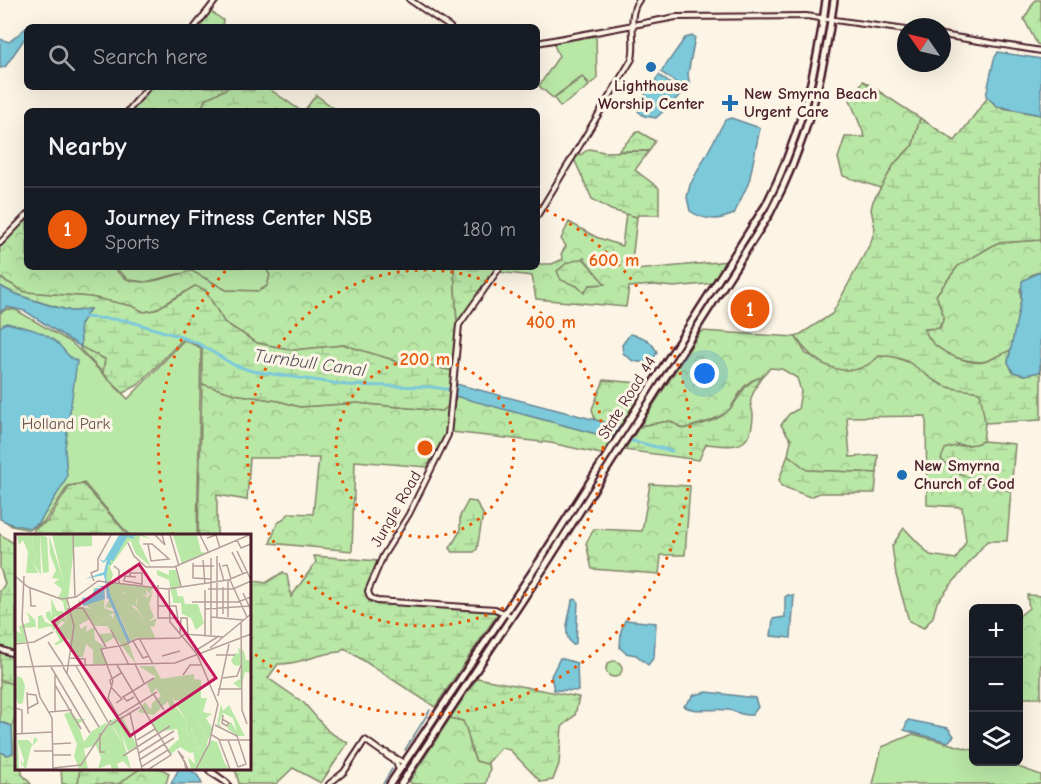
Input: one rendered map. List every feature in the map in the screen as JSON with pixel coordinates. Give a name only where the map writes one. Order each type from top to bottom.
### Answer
[{"type":"main road","name":"State Road 44","points":[[390,784],[505,612],[766,205],[788,158],[805,110],[816,65],[826,0]]},
{"type":"main road","name":"State Road 44","points":[[399,784],[511,616],[759,231],[798,152],[813,110],[834,0]]},
{"type":"main road","points":[[813,110],[809,106],[816,65]]},
{"type":"main road","points":[[798,152],[809,114],[805,110]]},
{"type":"main road","points":[[662,370],[668,374]]},
{"type":"main road","points":[[399,784],[406,771],[404,763]]},
{"type":"street","points":[[197,24],[216,0]]},
{"type":"street","points":[[410,0],[446,24]]},
{"type":"street","points":[[540,211],[632,59],[633,9],[639,0]]},
{"type":"street","points":[[540,42],[632,24],[685,17],[806,16],[897,29]]},
{"type":"street","points":[[951,36],[1041,51]]},
{"type":"street","points":[[130,108],[146,90]]},
{"type":"street","points":[[0,243],[24,218]]},
{"type":"street","name":"Jungle Road","points":[[498,270],[459,325],[448,435],[409,514],[383,556],[369,594],[377,601],[505,612],[511,616]]},
{"type":"street","points":[[0,649],[15,655]]},
{"type":"street","points":[[329,784],[344,772],[365,740],[396,762],[399,771]]},
{"type":"street","points":[[376,748],[404,763]]},
{"type":"street","points":[[208,769],[228,783]]},
{"type":"green space","points":[[1035,0],[1041,0],[1041,45],[1037,44],[1024,19]]},
{"type":"green space","points":[[210,11],[223,20],[222,24],[199,24]]},
{"type":"green space","points":[[596,36],[597,79],[590,84],[582,76],[553,98],[540,84],[559,56],[554,45],[556,42]]},
{"type":"green space","points":[[583,77],[589,86],[560,107],[554,98]]},
{"type":"green space","points":[[863,81],[920,118],[913,145],[895,163],[881,188],[843,176],[838,158],[845,137],[865,137],[850,100]]},
{"type":"green space","points":[[148,90],[226,90],[202,108],[133,108]]},
{"type":"green space","points":[[224,90],[271,90],[297,108],[202,108],[205,99]]},
{"type":"green space","points":[[316,95],[334,108],[306,108]]},
{"type":"green space","points":[[988,97],[997,107],[1041,115],[1041,240],[997,243],[958,266],[936,295],[944,317],[939,328],[925,329],[934,343],[959,359],[977,363],[984,362],[1011,350],[1008,362],[1013,372],[1025,375],[1040,372],[1041,360],[1041,420],[985,423],[980,392],[948,387],[935,381],[908,362],[891,357],[879,356],[857,369],[834,368],[813,357],[796,337],[832,314],[871,242],[875,229],[871,209],[873,201],[895,163],[913,145],[920,118],[955,141]]},
{"type":"green space","points":[[638,131],[655,141],[649,151],[618,151]]},
{"type":"green space","points":[[589,149],[604,152],[649,151],[635,170],[659,188],[659,215],[638,215],[637,217],[611,210],[592,199],[574,159]]},
{"type":"green space","points":[[626,213],[637,217],[632,261],[636,270],[729,261],[716,283],[674,287],[654,285],[629,287],[626,307],[536,299],[532,276],[498,272],[500,270],[540,270],[540,264],[552,264],[563,259],[561,254],[566,246],[561,239],[569,222],[596,237],[622,246]],"holes":[[[584,258],[604,284],[577,286],[562,280]]]},
{"type":"green space","points":[[24,220],[24,270],[117,270],[130,280],[139,282],[192,271],[226,290],[259,291],[267,286],[270,275],[267,270],[454,270],[457,324],[452,371],[432,366],[401,365],[390,359],[344,345],[294,350],[257,343],[224,322],[213,303],[195,286],[155,310],[144,312],[132,306],[90,297],[25,292],[0,278],[0,246]]},
{"type":"green space","points":[[1041,240],[1041,271],[1031,275],[1020,289],[1021,300],[1011,350],[981,362],[955,357],[932,344],[925,329],[940,328],[944,317],[936,295],[958,266],[997,243]]},
{"type":"green space","points":[[583,258],[605,284],[589,285],[584,293],[577,286],[561,280],[557,271],[567,263]]},
{"type":"green space","points":[[117,270],[267,270],[270,275],[268,286],[259,291],[226,290],[205,278],[178,274],[146,282],[129,280]]},
{"type":"green space","points":[[454,270],[496,270],[457,324]]},
{"type":"green space","points":[[0,278],[25,292],[90,297],[132,306],[144,312],[155,310],[195,286],[205,290],[224,322],[257,343],[294,350],[344,345],[390,359],[401,365],[432,366],[452,371],[450,405],[442,411],[357,403],[300,407],[235,394],[202,384],[202,347],[183,339],[138,385],[123,393],[103,373],[105,359],[81,347],[80,324],[90,309],[71,311],[26,298],[0,286]]},
{"type":"green space","name":"Holland Park","points":[[7,309],[16,310],[72,343],[128,399],[184,340],[201,348],[197,534],[128,534],[84,483],[68,486],[45,521],[30,530],[12,526],[0,517],[0,456],[8,443],[0,435],[0,313]]},
{"type":"green space","points":[[701,331],[796,337],[806,354],[819,359],[892,356],[918,366],[940,384],[980,392],[986,415],[983,441],[973,446],[956,444],[986,486],[1011,491],[1007,541],[987,541],[937,602],[933,617],[924,628],[909,621],[896,575],[892,546],[904,528],[930,555],[956,559],[966,541],[962,507],[927,505],[926,416],[847,417],[850,457],[878,455],[877,473],[807,470],[788,455],[791,440],[781,425],[789,414],[798,409],[801,391],[797,378],[782,369],[770,368],[761,377],[751,381],[743,388],[728,412],[710,421],[683,429],[670,421],[640,426]]},
{"type":"green space","points":[[80,346],[105,359],[103,373],[80,349]]},
{"type":"green space","points":[[761,377],[751,399],[753,415],[751,428],[744,441],[732,446],[706,444],[699,460],[624,450],[640,426],[670,421],[683,429],[718,418],[728,411],[750,383]]},
{"type":"green space","points":[[604,380],[650,384],[623,427],[595,420],[592,409]]},
{"type":"green space","points":[[202,384],[235,394],[300,407],[357,403],[441,411],[450,405],[447,431],[427,467],[355,461],[352,551],[270,543],[277,524],[290,513],[313,514],[319,458],[250,458],[247,500],[217,495],[217,534],[198,534]]},
{"type":"green space","points":[[457,396],[615,439],[605,455],[551,443],[451,432],[454,401]]},
{"type":"green space","points":[[983,441],[1015,444],[1011,491],[965,476],[941,459],[945,449]]},
{"type":"green space","points":[[788,455],[807,470],[877,473],[875,493],[820,493],[810,497],[781,486],[779,480]]},
{"type":"green space","points":[[83,484],[127,534],[32,534],[35,528],[47,522],[69,487]]},
{"type":"green space","points":[[650,484],[690,486],[685,555],[661,555],[659,574],[592,569],[586,543],[594,529],[642,531]]},
{"type":"green space","points":[[468,501],[476,502],[483,514],[477,549],[474,552],[452,552],[450,548],[460,531],[460,516]]},
{"type":"green space","points":[[0,534],[15,544],[15,654],[0,647],[0,591],[5,584],[0,568]]},
{"type":"green space","points":[[314,556],[378,561],[368,587],[369,602],[499,612],[435,707],[344,648],[340,652],[294,663],[278,664],[268,678],[304,703],[329,732],[348,743],[321,783],[293,768],[276,784],[239,784],[236,772],[232,769],[250,769],[250,580],[266,583],[283,572],[287,575],[291,597],[316,562]]},
{"type":"green space","points":[[1027,595],[1041,596],[1041,698],[1023,698],[1023,613],[1029,608]]},
{"type":"green space","points":[[0,650],[15,657],[15,685],[0,680]]},
{"type":"green space","points":[[611,661],[617,661],[622,669],[620,675],[611,677],[606,672],[606,666]]},
{"type":"green space","points":[[477,678],[579,697],[575,715],[562,727],[559,764],[553,780],[541,782],[510,750],[501,748],[487,764],[476,761],[463,721],[450,718]]},
{"type":"green space","points":[[0,680],[15,685],[15,718],[12,726],[0,722]]},
{"type":"green space","points":[[15,718],[15,769],[22,769],[22,774],[31,784],[0,784],[0,752],[8,755],[13,753],[12,726]]},
{"type":"green space","points":[[450,718],[463,721],[476,761],[487,763],[490,768],[486,784],[413,784],[409,782]]},
{"type":"green space","points":[[913,734],[969,749],[969,766],[1015,766],[1041,775],[1041,784],[873,784],[882,747]]},
{"type":"green space","points":[[61,769],[80,769],[78,784],[62,784]]},
{"type":"green space","points":[[80,769],[140,769],[118,784],[78,784]]},
{"type":"green space","points":[[140,769],[162,769],[169,773],[166,784],[118,784]]},
{"type":"water","points":[[24,30],[24,39],[5,67],[0,68],[0,39],[9,42]]},
{"type":"water","points":[[695,37],[688,74],[690,88],[684,88],[661,72],[685,38]]},
{"type":"water","points":[[998,52],[1041,59],[1041,115],[997,106],[986,96],[994,59]]},
{"type":"water","points":[[659,75],[681,92],[680,95],[656,118],[644,116],[638,111],[644,107],[643,98]]},
{"type":"water","points":[[731,118],[760,128],[749,182],[734,214],[717,219],[706,218],[690,211],[687,197],[690,185],[725,120]]},
{"type":"water","points":[[1041,271],[1040,372],[1025,375],[1013,372],[1008,362],[1021,300],[1022,281]]},
{"type":"water","points":[[0,286],[25,297],[71,311],[90,309],[80,324],[81,347],[25,311],[7,307],[0,312]]},
{"type":"water","points":[[6,323],[45,335],[77,361],[65,448],[67,476],[39,523],[30,528],[0,519],[0,327]]},
{"type":"water","points":[[630,334],[646,339],[652,344],[657,352],[651,364],[633,361],[623,353],[622,345]]},
{"type":"water","points":[[456,384],[623,427],[615,439],[455,396]]},
{"type":"water","points":[[794,596],[791,638],[771,636],[773,619],[785,617],[785,597]]},
{"type":"water","points":[[572,600],[578,601],[576,643],[573,645],[567,635],[567,624]]},
{"type":"water","points":[[625,620],[656,623],[654,657],[648,665],[636,655],[626,653],[620,648],[621,631]]},
{"type":"water","points":[[560,658],[577,663],[578,691],[554,690],[551,676]]},
{"type":"water","points":[[707,692],[755,698],[758,707],[752,715],[749,715],[728,710],[699,710],[684,706],[694,695]]},
{"type":"water","points":[[908,720],[948,728],[954,736],[948,742],[904,730]]},
{"type":"water","points":[[0,722],[12,726],[13,753],[8,755],[0,752]]},
{"type":"water","points":[[178,769],[187,769],[194,772],[202,784],[171,784]]},
{"type":"waterway","name":"Turnbull Canal","points":[[83,317],[125,320],[175,335],[199,344],[234,365],[252,371],[347,385],[431,387],[460,391]]},
{"type":"waterway","points":[[629,440],[672,451]]},
{"type":"waterway","points":[[405,750],[430,710]]},
{"type":"waterway","points":[[383,784],[392,769]]},
{"type":"place","name":"Lighthouse Worship Center","points":[[651,67]]},
{"type":"place","name":"New Smyrna Beach Urgent Care","points":[[730,103]]},
{"type":"place","name":"Journey Fitness Center NSB","points":[[750,309]]},
{"type":"place","name":"New Smyrna Church of God","points":[[902,475]]}]
